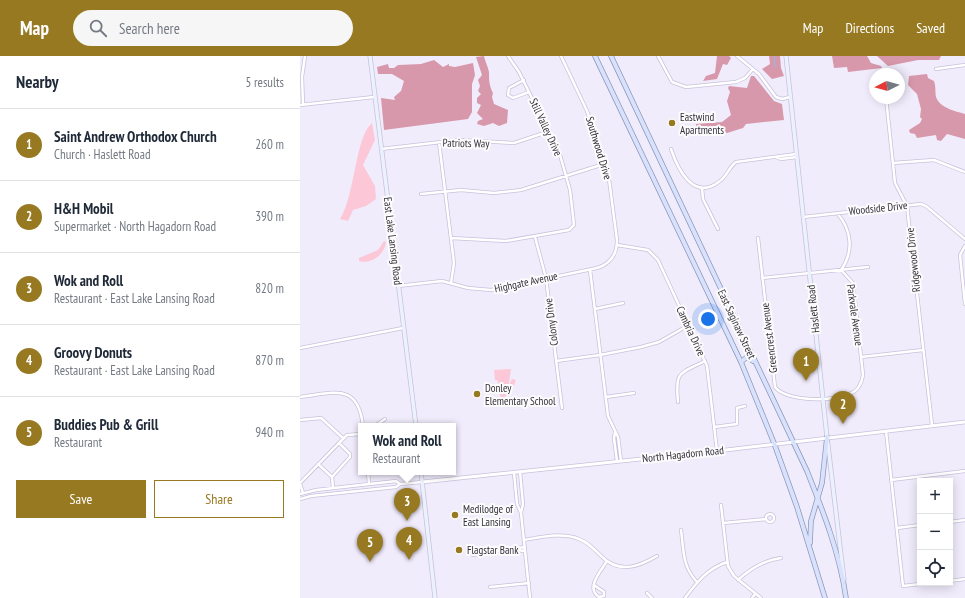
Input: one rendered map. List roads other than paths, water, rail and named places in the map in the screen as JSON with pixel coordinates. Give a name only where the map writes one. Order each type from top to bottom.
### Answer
[{"type":"main road","name":"East Lake Lansing Road","points":[[370,56],[416,423]]},
{"type":"main road","name":"East Saginaw Street","points":[[594,56],[741,362],[774,443],[812,553],[825,598]]},
{"type":"main road","name":"East Saginaw Street","points":[[611,56],[818,498],[831,539],[846,598]]},
{"type":"main road","name":"Haslett Road","points":[[786,56],[827,437],[845,581],[843,584]]},
{"type":"main road","points":[[741,362],[747,358],[755,362]]},
{"type":"main road","points":[[812,553],[810,527],[824,471],[827,437]]},
{"type":"main road","points":[[421,475],[435,598]]},
{"type":"street","points":[[305,56],[302,76],[302,104],[374,97]]},
{"type":"street","name":"Still Valley Drive","points":[[508,56],[524,80],[550,131],[567,176],[574,212],[573,227],[535,237]]},
{"type":"street","name":"Southwood Drive","points":[[561,56],[587,111],[604,164],[612,199],[617,246]]},
{"type":"street","points":[[658,56],[672,82],[682,87],[736,82],[744,78],[753,69]]},
{"type":"street","points":[[737,56],[753,69],[776,97],[790,97]]},
{"type":"street","points":[[936,69],[965,65]]},
{"type":"street","points":[[524,80],[509,88],[508,95],[513,98],[529,92]]},
{"type":"street","name":"Ridgewood Drive","points":[[887,104],[896,185],[907,206],[932,425]]},
{"type":"street","name":"Patriots Way","points":[[381,149],[471,140],[514,143],[550,131]]},
{"type":"street","points":[[439,142],[454,263],[451,283]]},
{"type":"street","points":[[671,149],[685,179],[702,188],[714,185],[722,180],[736,162],[776,157],[781,159],[797,156]]},
{"type":"street","points":[[893,163],[934,160],[965,172]]},
{"type":"street","points":[[421,194],[445,191],[510,192],[531,188],[604,164]]},
{"type":"street","points":[[702,188],[703,199],[718,229]]},
{"type":"street","name":"Woodside Drive","points":[[803,217],[917,204],[926,206],[965,239]]},
{"type":"street","name":"Parkvale Avenue","points":[[823,398],[851,394],[859,388],[863,375],[853,284],[841,270],[849,258],[850,251],[847,228],[837,213]]},
{"type":"street","points":[[451,238],[497,242],[535,237]]},
{"type":"street","name":"Colony Drive","points":[[535,237],[546,278],[562,408]]},
{"type":"street","name":"Greencrest Avenue","points":[[758,238],[776,387],[782,394],[794,398],[823,398]]},
{"type":"street","name":"Highgate Avenue","points":[[398,286],[430,282],[451,283],[480,290],[491,290],[526,284],[546,278],[590,270],[608,264],[614,255],[617,246]]},
{"type":"street","name":"Cambria Drive","points":[[617,246],[644,249],[653,253],[705,361],[717,450]]},
{"type":"street","points":[[965,246],[960,255],[965,304]]},
{"type":"street","points":[[762,278],[868,267]]},
{"type":"street","points":[[590,270],[608,416],[618,437],[621,461]]},
{"type":"street","points":[[594,309],[623,303]]},
{"type":"street","points":[[556,360],[600,355],[659,342],[688,325]]},
{"type":"street","points":[[300,348],[403,328]]},
{"type":"street","points":[[862,357],[923,350]]},
{"type":"street","points":[[678,402],[676,384],[679,375],[705,361]]},
{"type":"street","points":[[300,397],[336,393],[348,395],[354,399],[360,408],[362,423]]},
{"type":"street","points":[[606,396],[634,393]]},
{"type":"street","points":[[714,427],[737,424],[737,408],[745,406]]},
{"type":"street","points":[[300,420],[323,419],[343,438]]},
{"type":"street","points":[[379,423],[385,419]]},
{"type":"street","name":"North Hagadorn Road","points":[[300,499],[311,496],[396,487],[400,484],[514,473],[965,422]]},
{"type":"street","points":[[615,431],[614,438],[617,461]]},
{"type":"street","points":[[886,431],[903,586],[917,584]]},
{"type":"street","points":[[301,494],[300,484],[318,464],[347,435],[358,434]]},
{"type":"street","points":[[332,477],[350,457],[350,454],[339,443]]},
{"type":"street","points":[[318,464],[332,477],[333,488]]},
{"type":"street","points":[[891,480],[965,471]]},
{"type":"street","points":[[520,472],[523,504],[521,513]]},
{"type":"street","points":[[514,473],[518,504],[521,513],[530,598]]},
{"type":"street","points":[[368,475],[369,484]]},
{"type":"street","name":"North Hagadorn Road","points":[[301,494],[333,488],[396,481],[400,484]]},
{"type":"street","points":[[721,505],[727,562],[731,572],[738,580],[761,598]]},
{"type":"street","points":[[723,524],[766,519]]},
{"type":"street","points":[[953,522],[965,520]]},
{"type":"street","points":[[896,528],[917,525]]},
{"type":"street","points":[[681,530],[685,565],[688,572],[697,582]]},
{"type":"street","points":[[524,540],[565,536],[578,538],[590,545],[607,561],[621,567],[631,568],[657,556]]},
{"type":"street","points":[[473,555],[525,549]]},
{"type":"street","points":[[738,580],[752,568],[768,561],[781,558]]},
{"type":"street","points":[[594,584],[604,592],[604,596],[598,597],[593,592],[594,584],[607,561]]},
{"type":"street","points":[[685,598],[707,572],[727,562]]},
{"type":"street","points":[[953,580],[965,579]]},
{"type":"street","points":[[490,587],[529,583]]},
{"type":"street","points":[[647,593],[652,598]]},
{"type":"street","points":[[752,598],[755,594]]},
{"type":"waterway","points":[[774,56],[775,67]]},
{"type":"place","name":"Eastwind Apartments","points":[[672,123]]},
{"type":"place","name":"Saint Andrew Orthodox Church","points":[[806,381]]},
{"type":"place","name":"Donley Elementary School","points":[[477,394]]},
{"type":"place","name":"H&H Mobil","points":[[843,424]]},
{"type":"place","name":"Medilodge of East Lansing","points":[[455,515]]},
{"type":"place","name":"Wok and Roll","points":[[407,521]]},
{"type":"place","name":"Flagstar Bank","points":[[459,550]]},
{"type":"place","name":"Groovy Donuts","points":[[409,560]]},
{"type":"place","name":"Buddies Pub & Grill","points":[[370,562]]}]
